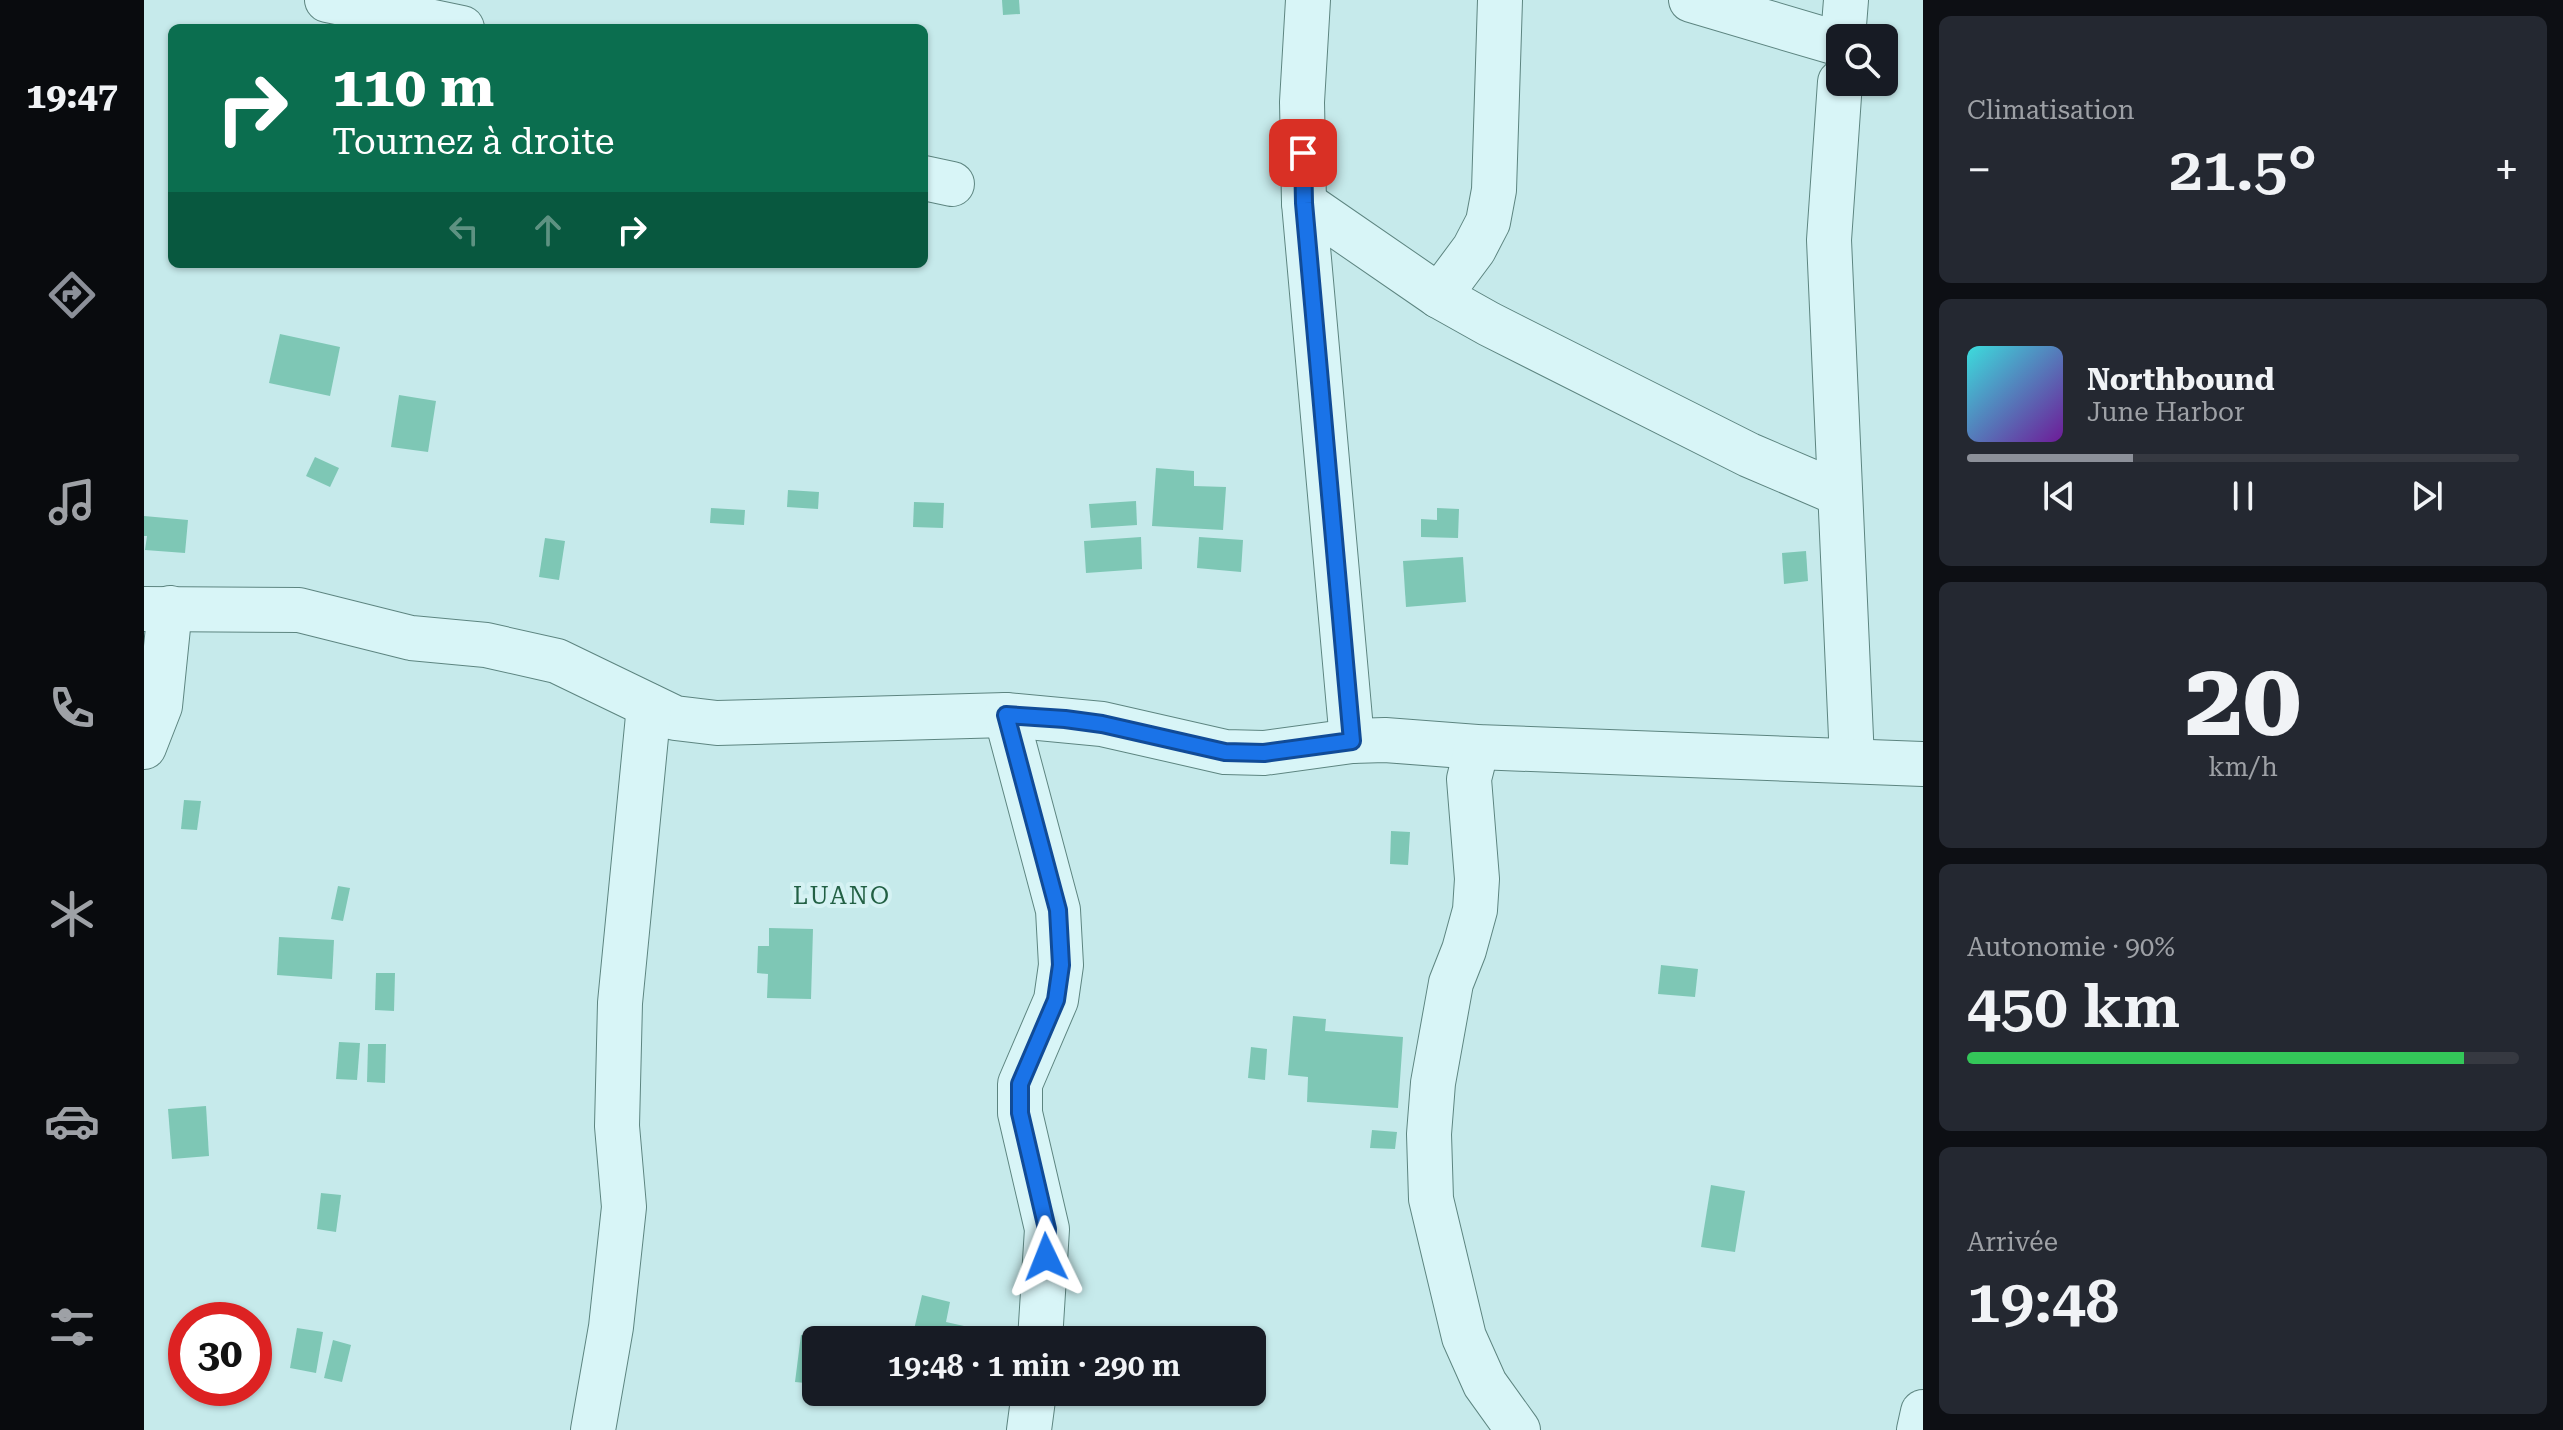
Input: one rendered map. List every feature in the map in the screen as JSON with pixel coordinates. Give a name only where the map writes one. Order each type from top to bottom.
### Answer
[{"type":"street","points":[[327,0],[443,24]]},
{"type":"street","points":[[1308,0],[1302,102],[1304,203],[1352,741]]},
{"type":"street","points":[[1439,296],[1474,249],[1488,222],[1494,190],[1500,0]]},
{"type":"street","points":[[1691,0],[1826,40]]},
{"type":"street","points":[[1844,24],[1846,0]]},
{"type":"street","points":[[1839,96],[1829,240],[1852,760]]},
{"type":"street","points":[[1304,203],[1439,296],[1559,361],[1749,455],[1840,494]]},
{"type":"street","points":[[144,747],[160,706],[157,608],[299,610],[411,638],[486,645],[557,661],[675,718],[717,723],[1006,715],[1102,724],[1225,752],[1264,753],[1352,741],[1411,741],[1477,747],[1923,764]]},
{"type":"street","points":[[593,1430],[611,1327],[624,1207],[617,1126],[620,1003],[649,706]]},
{"type":"street","points":[[1006,715],[1058,910],[1061,951],[1056,1000],[1020,1084],[1020,1113],[1047,1229],[1041,1326]]},
{"type":"street","points":[[1477,747],[1469,779],[1477,879],[1475,910],[1451,983],[1433,1083],[1429,1134],[1431,1199],[1464,1337],[1485,1384],[1518,1430]]},
{"type":"street","points":[[1029,1430],[1032,1406]]},
{"type":"street","points":[[1919,1430],[1923,1412]]},
{"type":"building","points":[[1002,0],[1019,0],[1020,14],[1003,15]]},
{"type":"building","points":[[280,334],[340,347],[330,396],[269,383]]},
{"type":"building","points":[[399,395],[436,401],[428,452],[391,447]]},
{"type":"building","points":[[315,457],[339,468],[330,487],[306,476]]},
{"type":"building","points":[[1156,468],[1194,471],[1194,486],[1226,487],[1223,530],[1152,526]]},
{"type":"building","points":[[788,490],[819,492],[818,509],[787,507]]},
{"type":"building","points":[[1136,501],[1137,525],[1091,528],[1089,504]]},
{"type":"building","points":[[914,502],[944,503],[943,528],[913,527]]},
{"type":"building","points":[[711,508],[745,510],[744,525],[710,523]]},
{"type":"building","points":[[1437,508],[1459,509],[1458,538],[1421,537],[1421,519],[1437,520]]},
{"type":"building","points":[[144,516],[188,520],[185,553],[145,550],[147,536],[144,536]]},
{"type":"building","points":[[1141,537],[1142,569],[1086,573],[1084,541]]},
{"type":"building","points":[[1199,537],[1243,540],[1241,572],[1197,568]]},
{"type":"building","points":[[545,538],[565,541],[559,580],[539,577]]},
{"type":"building","points":[[1806,551],[1808,581],[1784,584],[1782,553]]},
{"type":"building","points":[[1463,557],[1466,602],[1406,607],[1403,561]]},
{"type":"building","points":[[184,800],[201,801],[197,830],[181,829]]},
{"type":"building","points":[[1391,831],[1410,832],[1408,865],[1390,864]]},
{"type":"building","points":[[338,886],[350,888],[343,921],[331,919]]},
{"type":"building","points":[[769,928],[813,929],[811,999],[767,998],[768,974],[757,973],[758,946],[769,946]]},
{"type":"building","points":[[279,937],[334,940],[332,979],[277,975]]},
{"type":"building","points":[[1661,965],[1698,969],[1695,997],[1658,994]]},
{"type":"building","points":[[376,973],[395,973],[394,1011],[375,1010]]},
{"type":"building","points":[[1293,1016],[1326,1019],[1325,1031],[1403,1037],[1398,1108],[1307,1102],[1308,1077],[1288,1075]]},
{"type":"building","points":[[339,1042],[360,1043],[357,1080],[336,1079]]},
{"type":"building","points":[[368,1044],[386,1044],[385,1083],[367,1082]]},
{"type":"building","points":[[1251,1047],[1267,1049],[1265,1080],[1248,1078]]},
{"type":"building","points":[[206,1106],[209,1156],[172,1159],[168,1109]]},
{"type":"building","points":[[1372,1130],[1397,1132],[1395,1149],[1370,1148]]},
{"type":"building","points":[[1711,1185],[1745,1191],[1735,1252],[1701,1247]]},
{"type":"building","points":[[321,1193],[341,1195],[336,1232],[317,1229]]},
{"type":"building","points":[[922,1295],[950,1302],[946,1322],[964,1326],[915,1326]]},
{"type":"building","points":[[297,1328],[323,1332],[316,1373],[290,1368]]},
{"type":"building","points":[[801,1335],[802,1335],[802,1383],[795,1382]]},
{"type":"building","points":[[333,1340],[351,1345],[342,1382],[324,1378]]},
{"type":"district","name":"LUANO","points":[[842,896]]},
{"type":"route","points":[[1046,1257],[1047,1229],[1020,1113],[1020,1084],[1056,1000],[1061,965],[1058,910],[1006,715],[1102,724],[1225,752],[1299,750],[1352,741],[1304,203],[1303,153]]}]
